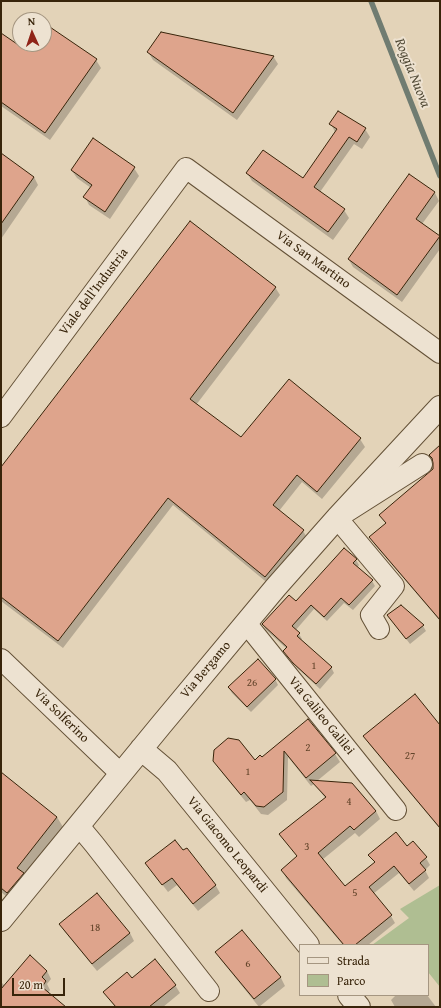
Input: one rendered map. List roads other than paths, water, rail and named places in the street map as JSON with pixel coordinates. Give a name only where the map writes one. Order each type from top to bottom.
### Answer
[{"type":"street","name":"Via San Martino","points":[[186,168],[440,352]]},
{"type":"street","name":"Viale dell'Industria","points":[[1,417],[186,168]]},
{"type":"street","name":"Via Bergamo","points":[[1,920],[246,623],[337,518],[440,407]]},
{"type":"street","name":"Via Bergamo","points":[[337,518],[422,464]]},
{"type":"street","points":[[337,518],[394,586],[371,615],[379,629]]},
{"type":"street","name":"Via Galileo Galilei","points":[[246,623],[396,810]]},
{"type":"street","name":"Via Solferino","points":[[1,659],[121,774]]},
{"type":"street","name":"Via Giacomo Leopardi","points":[[141,749],[168,771],[307,944]]},
{"type":"street","points":[[78,826],[94,844],[209,991]]},
{"type":"street","points":[[350,996],[359,1007]]},
{"type":"waterway","name":"Roggia Nuova","points":[[371,1],[440,176]]}]
